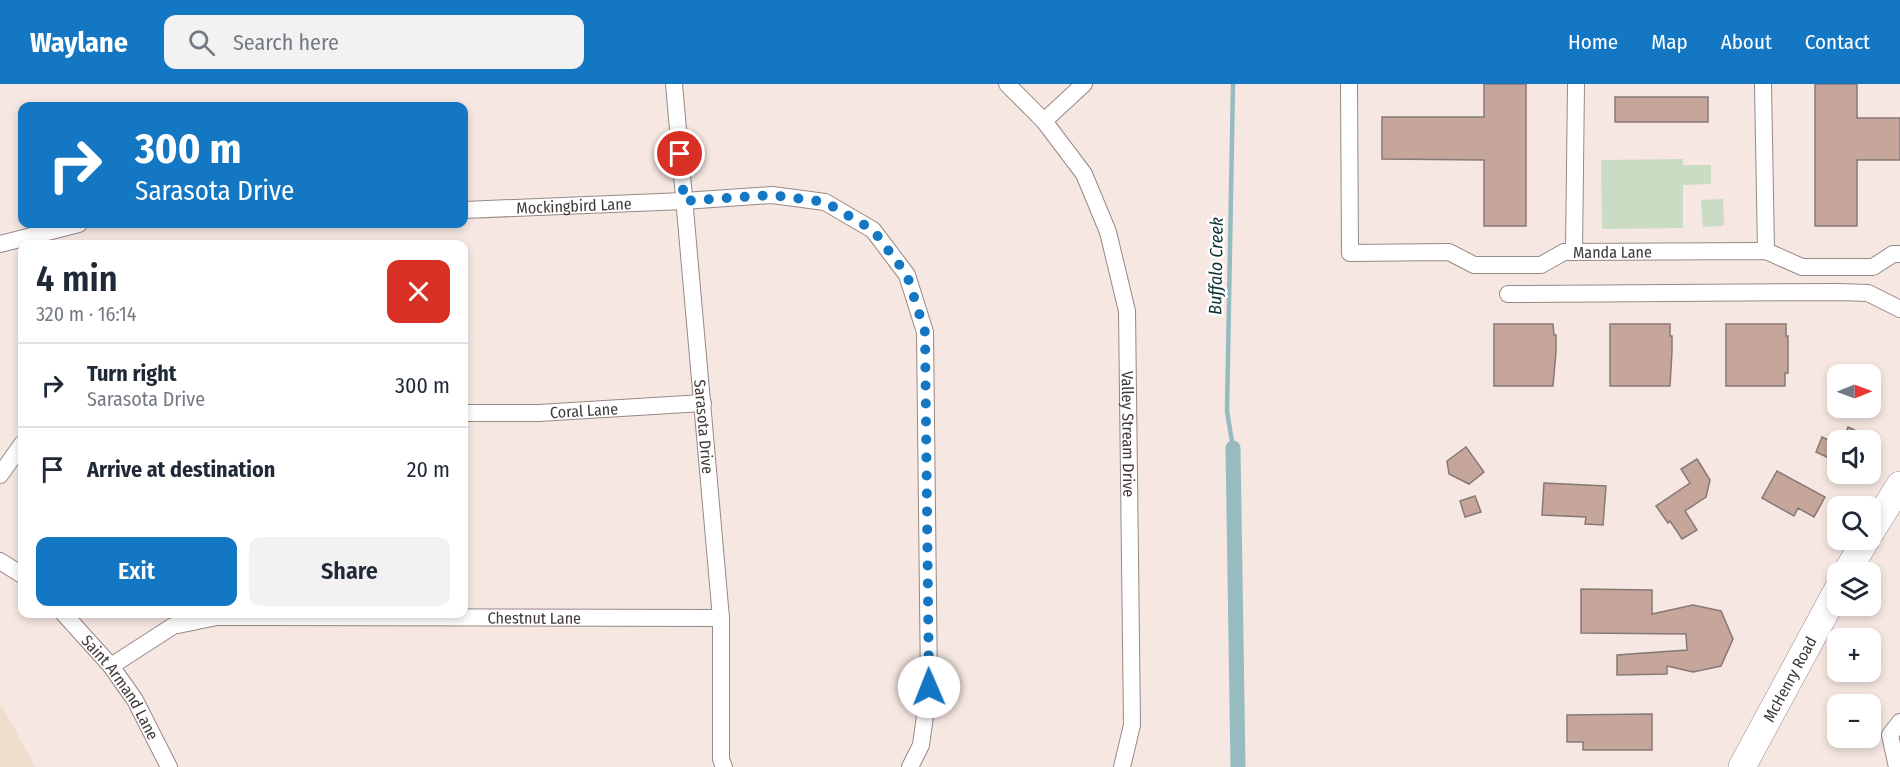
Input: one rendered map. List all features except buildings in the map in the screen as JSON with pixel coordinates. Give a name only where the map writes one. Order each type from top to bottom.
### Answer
[{"type":"main road","points":[[1881,515],[1900,485]]},
{"type":"main road","name":"McHenry Road","points":[[1742,767],[1827,609]]},
{"type":"street","name":"Sarasota Drive","points":[[674,84],[721,618],[722,759],[724,767]]},
{"type":"street","name":"Valley Stream Drive","points":[[1007,84],[1044,121],[1084,174],[1108,232],[1127,311],[1132,725],[1122,767]]},
{"type":"street","points":[[1044,121],[1084,84]]},
{"type":"street","name":"Manda Lane","points":[[1349,84],[1350,253],[1449,252],[1474,265],[1541,265],[1564,252],[1766,251],[1802,267],[1873,267],[1893,254],[1900,254]]},
{"type":"street","points":[[1574,252],[1576,84]]},
{"type":"street","points":[[1763,84],[1766,251]]},
{"type":"street","name":"Mockingbird Lane","points":[[468,210],[772,195],[825,202],[873,230],[907,275],[925,332],[929,687],[921,745],[910,767]]},
{"type":"street","points":[[0,244],[64,228]]},
{"type":"street","points":[[1508,294],[1868,293],[1900,309]]},
{"type":"street","name":"Coral Lane","points":[[468,413],[539,413],[703,403]]},
{"type":"street","points":[[0,474],[18,449]]},
{"type":"street","points":[[0,561],[18,572]]},
{"type":"street","name":"Chestnut Lane","points":[[468,617],[721,618]]},
{"type":"street","name":"Saint Armand Lane","points":[[68,618],[111,666],[135,700],[170,767]]},
{"type":"street","name":"Chestnut Lane","points":[[111,666],[173,626],[212,618]]},
{"type":"street","points":[[1897,767],[1890,735],[1900,722]]},
{"type":"shaded area","points":[[0,705],[4,709],[35,767],[0,767]]},
{"type":"green space","points":[[1683,159],[1683,165],[1711,165],[1711,184],[1683,185],[1683,228],[1602,229],[1601,160]]},
{"type":"green space","points":[[1723,199],[1724,224],[1703,227],[1701,200]]},
{"type":"waterway","name":"Buffalo Creek","points":[[1233,84],[1227,411],[1233,448]]},
{"type":"waterway","points":[[1233,448],[1238,767]]},
{"type":"route","points":[[680,154],[684,201],[772,195],[825,202],[873,230],[907,275],[925,332],[929,687]]}]
